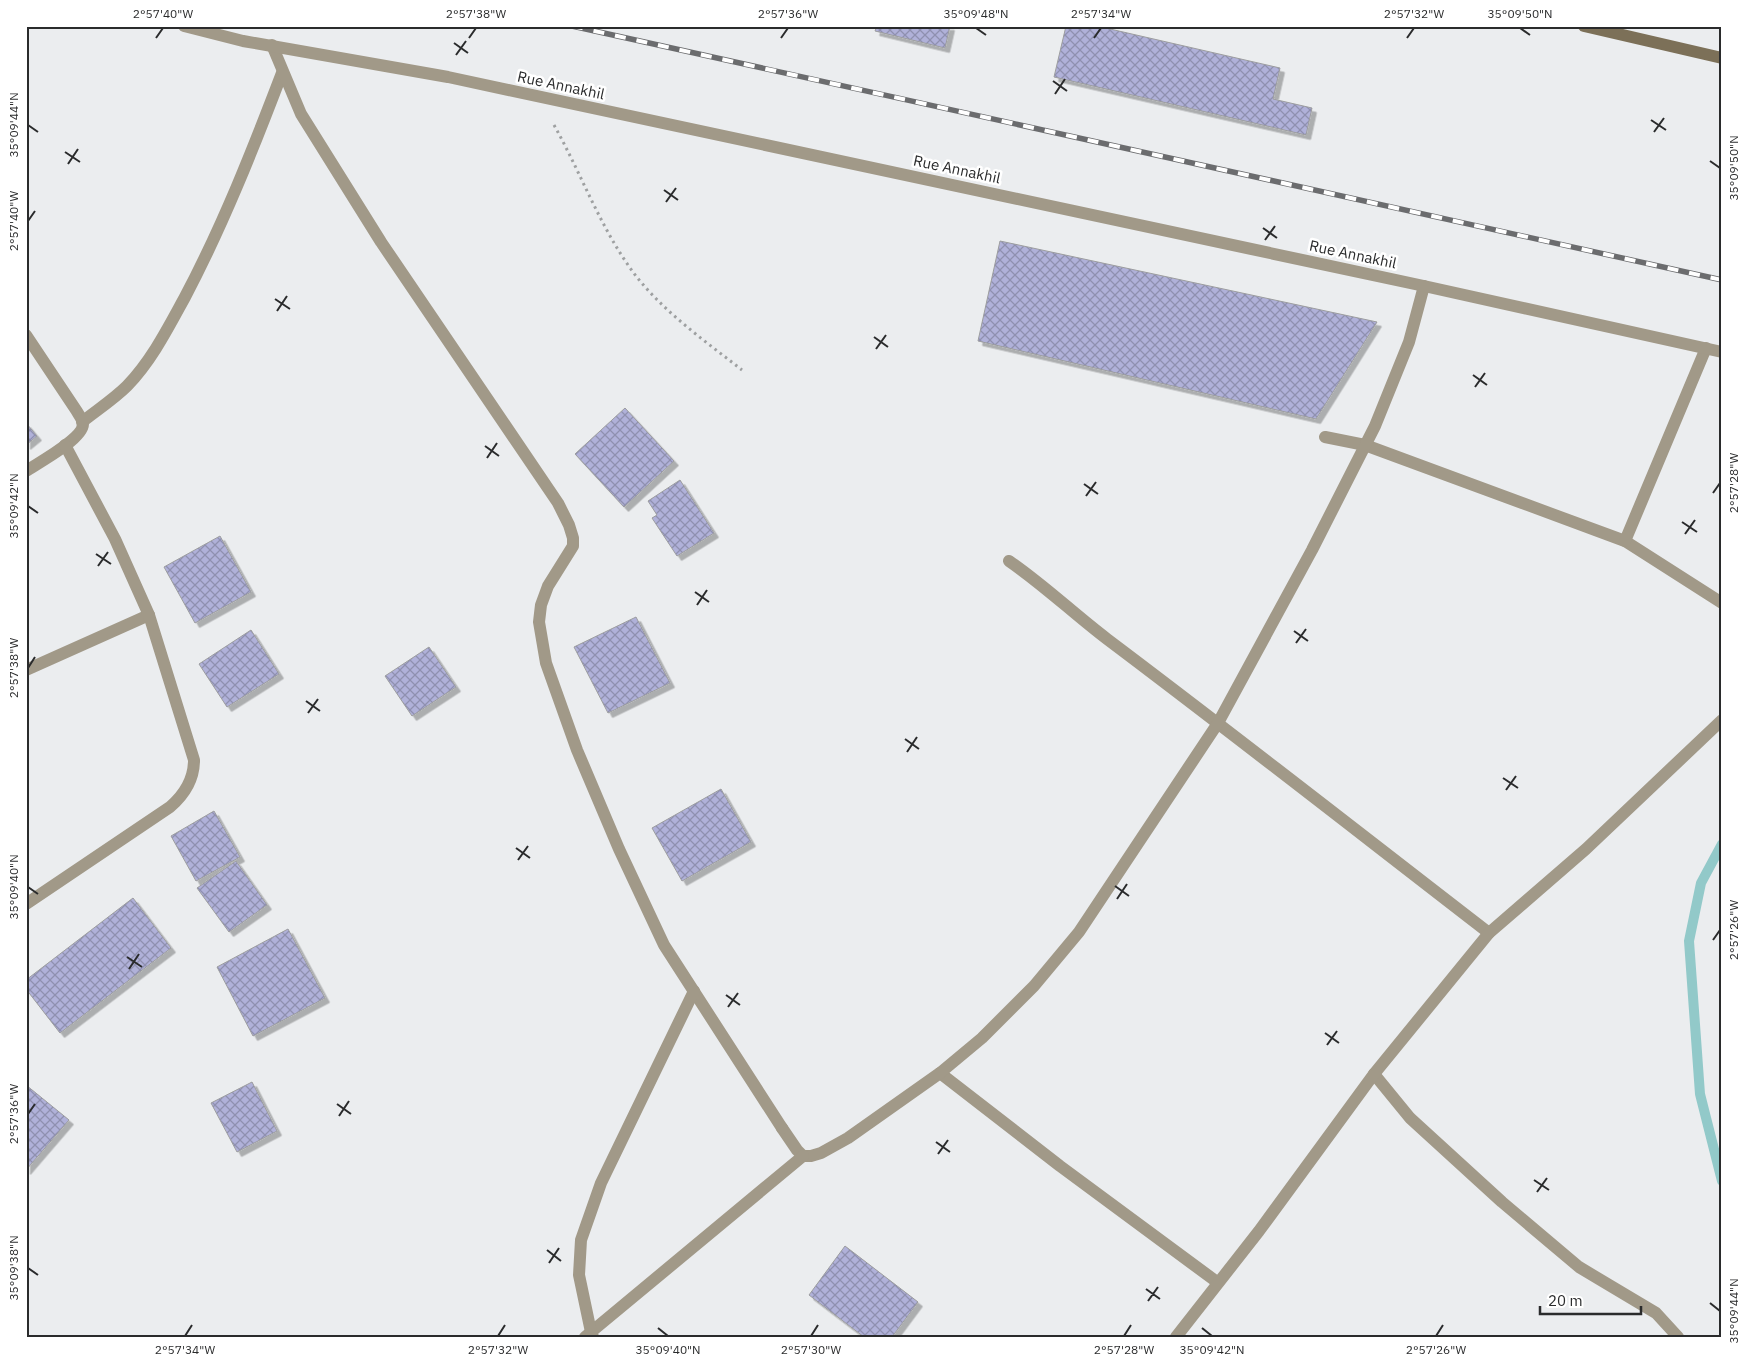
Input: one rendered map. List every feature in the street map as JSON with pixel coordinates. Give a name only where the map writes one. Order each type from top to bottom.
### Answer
[{"type":"main road","points":[[1584,26],[1722,58]]},
{"type":"street","name":"Rue Annakhil","points":[[184,26],[243,41],[448,77],[1424,286],[1722,352]]},
{"type":"street","points":[[272,45],[282,73],[301,114],[381,242],[558,503],[569,525],[573,546],[548,586],[541,605],[539,622],[546,663],[577,750],[618,849],[664,945],[782,1128],[803,1156]]},
{"type":"street","points":[[82,422],[126,388],[148,361],[164,336],[203,262],[262,126],[282,73]]},
{"type":"street","points":[[590,1335],[803,1156],[821,1153],[848,1138],[940,1073],[982,1038],[1034,986],[1079,932],[1218,722],[1312,550],[1374,426],[1409,342],[1424,286]]},
{"type":"street","points":[[26,335],[82,422],[83,427],[80,434],[26,471]]},
{"type":"street","points":[[1625,541],[1706,348]]},
{"type":"street","points":[[1325,437],[1365,445],[1625,541],[1722,603]]},
{"type":"street","points":[[26,904],[170,807],[179,799],[190,781],[194,769],[194,760],[149,615],[116,539],[65,445]]},
{"type":"street","points":[[1009,561],[1489,933]]},
{"type":"street","points":[[26,670],[149,615]]},
{"type":"street","points":[[1176,1337],[1217,1282],[1259,1231],[1374,1074],[1489,933],[1586,849],[1722,720]]},
{"type":"street","points":[[590,1335],[580,1275],[581,1240],[601,1183],[694,991]]},
{"type":"street","points":[[940,1073],[1060,1166],[1217,1282]]},
{"type":"street","points":[[1374,1074],[1410,1118],[1502,1202],[1579,1267],[1656,1313],[1678,1337]]},
{"type":"path","points":[[537,96],[571,155],[596,210],[614,242],[637,276],[676,318],[742,370]]},
{"type":"building","points":[[877,26],[950,26],[945,48],[875,31]]},
{"type":"building","points":[[1066,26],[1097,26],[1280,68],[1273,99],[1312,108],[1306,135],[1054,77]]},
{"type":"building","points":[[1000,241],[1377,322],[1316,419],[978,341]]},
{"type":"building","points":[[625,408],[674,461],[624,507],[575,454]]},
{"type":"building","points":[[26,423],[37,436],[26,445]]},
{"type":"building","points":[[680,480],[714,533],[677,556],[652,518],[657,515],[648,501]]},
{"type":"building","points":[[220,536],[251,592],[195,623],[164,567]]},
{"type":"building","points":[[636,617],[670,683],[608,713],[574,647]]},
{"type":"building","points":[[251,630],[279,674],[227,707],[199,664]]},
{"type":"building","points":[[429,647],[456,687],[412,716],[385,676]]},
{"type":"building","points":[[721,789],[751,842],[682,881],[652,828]]},
{"type":"building","points":[[214,811],[240,857],[196,881],[171,836]]},
{"type":"building","points":[[236,861],[267,905],[229,932],[197,888]]},
{"type":"building","points":[[133,898],[171,948],[60,1033],[26,989],[26,980]]},
{"type":"building","points":[[288,929],[325,998],[253,1036],[217,967]]},
{"type":"building","points":[[252,1082],[277,1131],[237,1152],[211,1103]]},
{"type":"building","points":[[26,1085],[69,1120],[26,1170]]},
{"type":"building","points":[[845,1246],[918,1302],[892,1337],[864,1337],[809,1295]]},
{"type":"waterway","points":[[1722,844],[1701,883],[1689,941],[1700,1094],[1722,1181]]},
{"type":"railway","points":[[572,26],[1722,280]]}]
